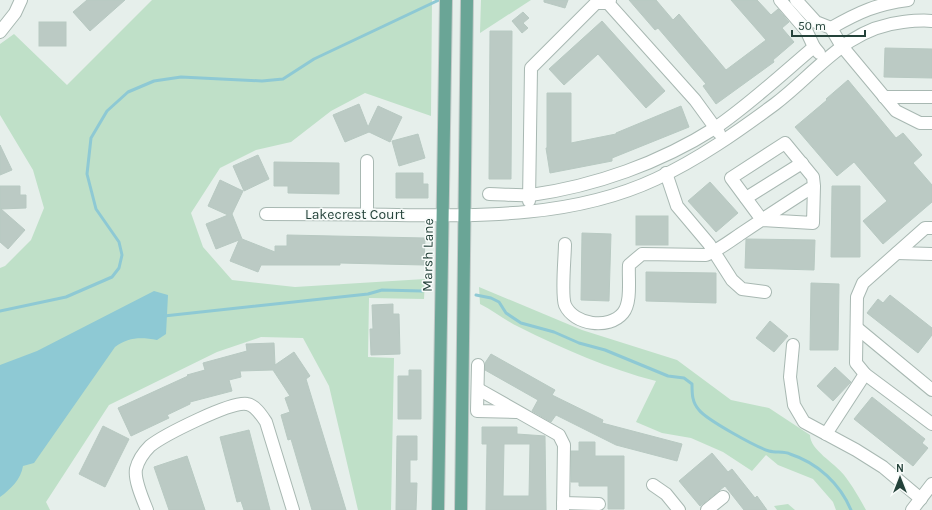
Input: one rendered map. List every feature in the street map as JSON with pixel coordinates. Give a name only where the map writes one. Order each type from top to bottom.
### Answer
[{"type":"main road","name":"Marsh Lane","points":[[438,510],[446,0]]},
{"type":"main road","points":[[461,510],[467,0]]},
{"type":"street","points":[[0,32],[15,13],[21,0]]},
{"type":"street","points":[[780,0],[806,30],[814,47],[825,60]]},
{"type":"street","points":[[796,0],[816,22],[831,28],[841,46],[896,111],[920,123],[932,123]]},
{"type":"street","points":[[831,28],[856,14],[883,2],[908,0]]},
{"type":"street","points":[[529,212],[531,68],[596,2],[609,1],[695,100],[724,140]]},
{"type":"street","points":[[883,2],[888,24]]},
{"type":"street","name":"Lakecrest Court","points":[[266,214],[464,215],[529,212],[568,206],[607,197],[666,173],[699,156],[724,140],[776,102],[841,46],[859,35],[888,24],[932,21]]},
{"type":"street","points":[[488,194],[530,195],[578,185],[616,175],[656,159],[715,127],[814,47]]},
{"type":"street","points":[[884,97],[932,97]]},
{"type":"street","points":[[785,143],[813,177],[813,223],[762,220],[731,178],[785,143]]},
{"type":"street","points":[[367,161],[367,214]]},
{"type":"street","points":[[746,198],[802,163]]},
{"type":"street","points":[[666,173],[676,206],[714,252],[732,280],[742,289],[765,292]]},
{"type":"street","points":[[565,244],[564,303],[570,314],[582,321],[598,323],[613,320],[623,313],[628,303],[629,265],[642,254],[706,255],[714,252],[814,186]]},
{"type":"street","points":[[932,228],[925,228],[863,283],[857,296],[856,328],[856,363],[865,374],[932,424]]},
{"type":"street","points":[[897,254],[932,254]]},
{"type":"street","points":[[856,328],[932,390]]},
{"type":"street","points":[[793,345],[790,377],[794,405],[804,422],[883,468],[921,499]]},
{"type":"street","points":[[478,365],[477,411],[518,412]]},
{"type":"street","points":[[826,434],[865,374]]},
{"type":"street","points":[[478,389],[559,435],[564,445],[563,506],[599,504]]},
{"type":"street","points":[[147,510],[140,490],[136,471],[140,458],[149,447],[191,424],[226,408],[241,404],[248,404],[261,414],[266,422],[293,510]]},
{"type":"street","points":[[912,510],[932,484]]},
{"type":"street","points":[[653,485],[666,494],[679,510]]},
{"type":"street","points":[[707,510],[722,497]]},
{"type":"green space","points":[[152,0],[432,0],[431,116],[365,93],[331,111],[291,142],[256,150],[220,168],[191,213],[203,247],[232,280],[295,287],[425,279],[424,299],[369,298],[368,357],[394,358],[391,510],[358,510],[329,386],[303,338],[261,337],[217,352],[109,405],[46,502],[50,510],[0,510],[0,268],[5,266],[31,240],[44,208],[33,170],[0,115],[0,44],[14,34],[67,85]]},
{"type":"green space","points":[[481,0],[531,0],[480,33]]},
{"type":"green space","points":[[479,287],[582,330],[677,360],[731,400],[769,408],[810,435],[814,446],[840,470],[856,492],[866,510],[836,510],[833,502],[813,479],[778,465],[766,455],[752,471],[723,452],[691,438],[662,433],[636,422],[656,381],[621,371],[586,358],[514,325],[480,304]]},
{"type":"green space","points":[[788,504],[795,510],[777,510],[774,506]]},
{"type":"water","points":[[154,291],[168,295],[166,334],[157,340],[146,338],[135,339],[125,341],[115,347],[34,463],[23,466],[22,471],[15,483],[0,497],[0,365],[37,351]]},
{"type":"building","points":[[87,0],[125,0],[90,31],[73,12]]},
{"type":"building","points":[[544,0],[568,0],[565,8],[544,2]]},
{"type":"building","points":[[629,0],[656,0],[673,20],[679,14],[726,70],[766,40],[731,0],[757,0],[771,15],[778,9],[789,22],[782,28],[794,42],[773,60],[774,62],[716,104],[703,86],[706,84],[658,28],[655,30]]},
{"type":"building","points":[[523,12],[529,18],[523,23],[528,28],[522,33],[512,21]]},
{"type":"building","points":[[602,21],[665,91],[646,108],[598,54],[564,85],[549,69]]},
{"type":"building","points":[[39,22],[66,22],[66,46],[39,46]]},
{"type":"building","points":[[490,31],[512,31],[511,179],[489,179]]},
{"type":"building","points":[[885,48],[932,49],[932,78],[884,77]]},
{"type":"building","points":[[848,80],[896,138],[903,133],[922,155],[913,163],[932,185],[932,202],[883,244],[863,221],[887,201],[854,162],[837,176],[795,127]]},
{"type":"building","points":[[547,93],[571,93],[571,143],[616,134],[681,106],[689,127],[612,158],[612,161],[550,173],[546,148]]},
{"type":"building","points":[[359,104],[368,127],[378,106],[402,117],[390,142],[369,132],[345,142],[333,115]]},
{"type":"building","points":[[418,134],[425,158],[399,166],[392,141]]},
{"type":"building","points":[[0,145],[12,170],[0,175]]},
{"type":"building","points":[[258,155],[269,179],[244,191],[233,166]]},
{"type":"building","points":[[274,162],[339,163],[339,194],[288,193],[288,186],[274,186]]},
{"type":"building","points":[[396,173],[423,173],[423,184],[428,184],[428,198],[396,198]]},
{"type":"building","points":[[220,180],[243,191],[232,214],[242,239],[275,252],[275,246],[287,246],[287,235],[425,238],[424,265],[340,263],[340,265],[261,265],[258,272],[230,261],[239,240],[216,249],[206,224],[228,215],[208,206]]},
{"type":"building","points":[[710,182],[738,213],[716,232],[688,201]]},
{"type":"building","points":[[0,186],[20,186],[20,195],[26,195],[26,208],[1,209],[25,230],[8,249],[0,242]]},
{"type":"building","points":[[832,186],[860,186],[860,257],[831,257]]},
{"type":"building","points":[[636,216],[668,216],[668,245],[636,245]]},
{"type":"building","points":[[582,233],[611,234],[609,301],[581,300]]},
{"type":"building","points":[[746,239],[815,240],[814,270],[745,268]]},
{"type":"building","points":[[646,272],[716,273],[716,303],[646,301]]},
{"type":"building","points":[[811,283],[839,284],[838,350],[810,350]]},
{"type":"building","points":[[890,295],[932,328],[932,335],[918,353],[867,313],[878,299],[883,303]]},
{"type":"building","points":[[393,304],[393,314],[399,314],[400,354],[371,355],[370,329],[373,329],[372,305]]},
{"type":"building","points":[[770,321],[788,336],[774,352],[756,338]]},
{"type":"building","points":[[274,343],[275,365],[294,352],[310,376],[306,379],[346,510],[312,510],[291,439],[288,440],[281,415],[290,412],[285,398],[290,396],[273,370],[240,371],[241,377],[229,380],[232,391],[190,402],[190,404],[167,415],[169,418],[131,436],[118,408],[188,376],[187,375],[205,370],[203,363],[247,351],[246,344]]},
{"type":"building","points":[[491,354],[555,390],[552,395],[603,420],[602,423],[682,444],[677,461],[616,445],[556,415],[551,422],[532,411],[538,400],[485,370],[485,363]]},
{"type":"building","points":[[835,367],[851,382],[833,401],[817,386]]},
{"type":"building","points":[[409,370],[421,370],[421,419],[398,419],[398,376],[409,376]]},
{"type":"building","points":[[872,397],[925,439],[922,443],[928,448],[913,466],[854,419]]},
{"type":"building","points":[[103,426],[129,439],[105,487],[79,474]]},
{"type":"building","points":[[482,427],[517,427],[517,434],[545,436],[546,510],[486,510],[487,444],[482,444]],"holes":[[[504,444],[530,444],[529,496],[503,496]]]},
{"type":"building","points":[[249,430],[270,510],[244,510],[241,501],[237,502],[220,437]]},
{"type":"building","points":[[397,436],[417,436],[417,460],[410,460],[410,483],[417,483],[416,510],[396,510]]},
{"type":"building","points":[[579,442],[595,442],[595,456],[624,456],[624,509],[608,509],[608,486],[579,486],[579,482],[571,482],[571,451],[579,451]]},
{"type":"building","points":[[712,453],[728,472],[732,469],[755,498],[757,496],[767,510],[744,510],[725,486],[700,506],[679,481]]},
{"type":"building","points":[[187,456],[205,510],[169,510],[154,467]]},
{"type":"waterway","points":[[0,311],[66,297],[112,277],[119,268],[122,255],[119,242],[96,209],[87,174],[91,138],[107,111],[128,92],[154,81],[181,77],[262,81],[283,79],[314,59],[439,0]]},
{"type":"waterway","points":[[164,316],[368,294],[382,290],[422,291]]},
{"type":"waterway","points":[[476,295],[491,298],[499,302],[506,313],[521,323],[554,332],[579,343],[605,350],[668,376],[684,378],[692,384],[692,395],[697,407],[711,420],[732,433],[769,451],[788,453],[810,463],[834,483],[851,510]]}]
